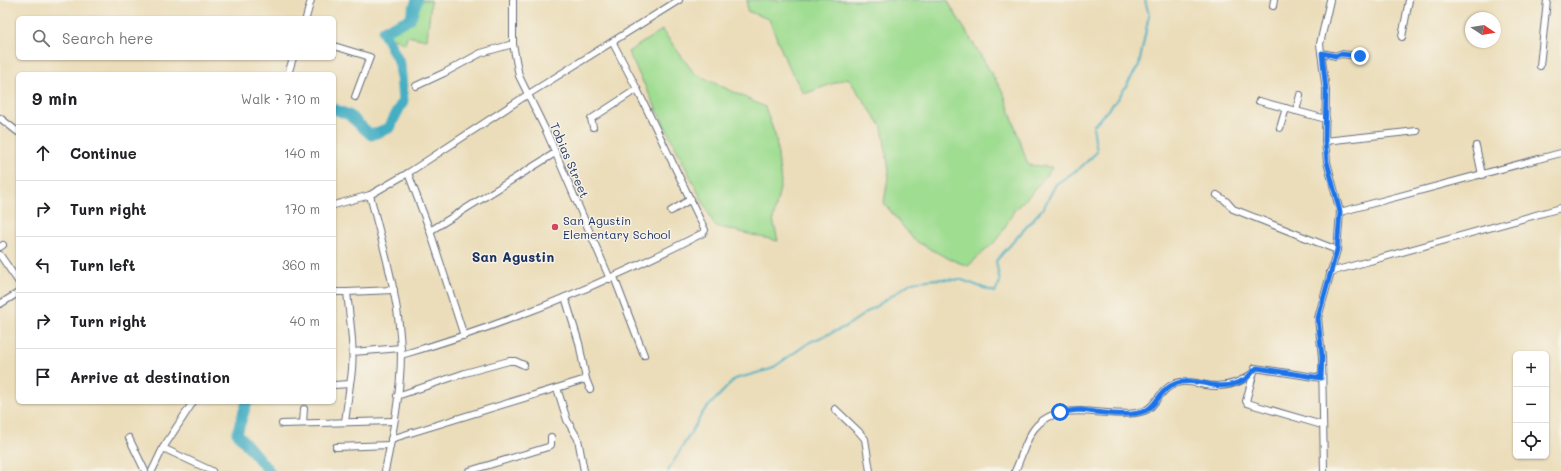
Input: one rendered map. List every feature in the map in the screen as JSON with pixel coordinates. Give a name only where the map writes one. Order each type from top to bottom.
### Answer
[{"type":"street","points":[[307,16],[311,0]]},
{"type":"street","name":"Tobias Street","points":[[513,0],[513,44],[519,76],[527,95],[540,117],[612,278],[644,355]]},
{"type":"street","points":[[336,204],[370,195],[408,173],[527,95],[613,43],[679,0]]},
{"type":"street","points":[[1324,471],[1321,378],[1322,357],[1318,318],[1337,250],[1340,212],[1331,186],[1327,162],[1325,141],[1326,91],[1320,44],[1330,0]]},
{"type":"street","points":[[1402,37],[1409,0]]},
{"type":"street","points":[[1540,66],[1547,0]]},
{"type":"street","points":[[353,352],[401,351],[464,336],[565,298],[612,278],[703,233],[705,230],[704,227],[691,199],[613,43]]},
{"type":"street","points":[[416,86],[444,73],[481,52],[513,44]]},
{"type":"street","points":[[336,47],[370,57],[355,97]]},
{"type":"street","points":[[1322,53],[1336,56],[1340,54],[1360,56]]},
{"type":"street","points":[[289,72],[292,60]]},
{"type":"street","points":[[594,127],[591,119],[637,89]]},
{"type":"street","points":[[1296,111],[1300,95]]},
{"type":"street","points":[[1259,101],[1326,119]]},
{"type":"street","points":[[1280,128],[1286,108]]},
{"type":"street","points":[[0,118],[16,130]]},
{"type":"street","points":[[1325,141],[1417,131]]},
{"type":"street","points":[[1476,146],[1482,175]]},
{"type":"street","points":[[430,231],[555,153]]},
{"type":"street","points":[[1340,212],[1561,153]]},
{"type":"street","points":[[408,173],[430,231],[464,336]]},
{"type":"street","points":[[370,195],[394,290],[401,351],[398,396],[385,471]]},
{"type":"street","points":[[1216,195],[1226,201],[1233,209],[1337,250]]},
{"type":"street","points":[[671,211],[691,199]]},
{"type":"street","points":[[1330,272],[1561,208]]},
{"type":"street","points":[[0,256],[16,278]]},
{"type":"street","points":[[336,292],[394,290]]},
{"type":"street","points":[[345,422],[353,352],[347,292]]},
{"type":"street","points":[[0,304],[16,294]]},
{"type":"street","points":[[565,298],[580,349],[586,379],[590,389]]},
{"type":"street","points":[[398,396],[465,373],[509,361],[515,361],[524,365]]},
{"type":"street","points":[[1015,471],[1033,430],[1042,421],[1052,415],[1079,410],[1116,413],[1144,411],[1150,408],[1160,393],[1175,384],[1190,382],[1224,386],[1244,380],[1257,368],[1321,378]]},
{"type":"street","points":[[1254,372],[1246,402],[1322,425]]},
{"type":"street","points":[[336,447],[391,442],[586,379]]},
{"type":"street","points":[[336,384],[350,384]]},
{"type":"street","points":[[557,388],[563,409],[578,439],[584,471]]},
{"type":"street","points":[[152,471],[163,448],[192,404]]},
{"type":"street","points":[[303,423],[304,409]]},
{"type":"street","points":[[835,409],[865,439],[869,452],[870,471]]},
{"type":"street","points":[[282,424],[394,421]]},
{"type":"street","points":[[469,471],[548,447],[551,445],[551,437]]},
{"type":"street","points":[[129,438],[145,471]]},
{"type":"street","points":[[163,448],[210,471]]},
{"type":"green space","points":[[415,0],[431,0],[427,40],[407,36],[405,44],[380,31],[409,17]]},
{"type":"green space","points":[[747,0],[947,0],[1004,94],[1028,165],[1053,167],[1029,196],[1015,209],[998,239],[968,266],[947,258],[914,240],[884,203],[889,171],[882,127],[848,78],[804,94],[787,64],[769,19],[747,11]]},
{"type":"green space","points":[[662,30],[694,73],[765,107],[776,138],[781,183],[773,220],[778,241],[715,226],[628,52]]},
{"type":"waterway","points":[[336,110],[349,115],[371,135],[389,128],[403,101],[400,64],[383,31],[410,19],[417,0]]},
{"type":"waterway","points":[[668,471],[703,412],[735,379],[771,369],[810,342],[845,327],[912,282],[936,279],[962,280],[995,292],[1000,282],[996,261],[1044,207],[1056,184],[1080,168],[1097,152],[1093,126],[1118,99],[1139,65],[1149,15],[1145,0]]},
{"type":"waterway","points":[[246,404],[237,433],[269,471]]},
{"type":"place","name":"San Agustin Elementary School","points":[[555,227]]},
{"type":"district","name":"San Agustin","points":[[513,256]]},
{"type":"route","points":[[1060,412],[1079,410],[1135,413],[1144,411],[1150,408],[1160,393],[1175,384],[1190,382],[1216,387],[1224,386],[1244,380],[1257,368],[1321,378],[1322,357],[1318,318],[1322,298],[1337,250],[1340,212],[1331,186],[1327,162],[1325,141],[1326,91],[1322,53],[1336,56],[1340,54],[1360,56]]}]
